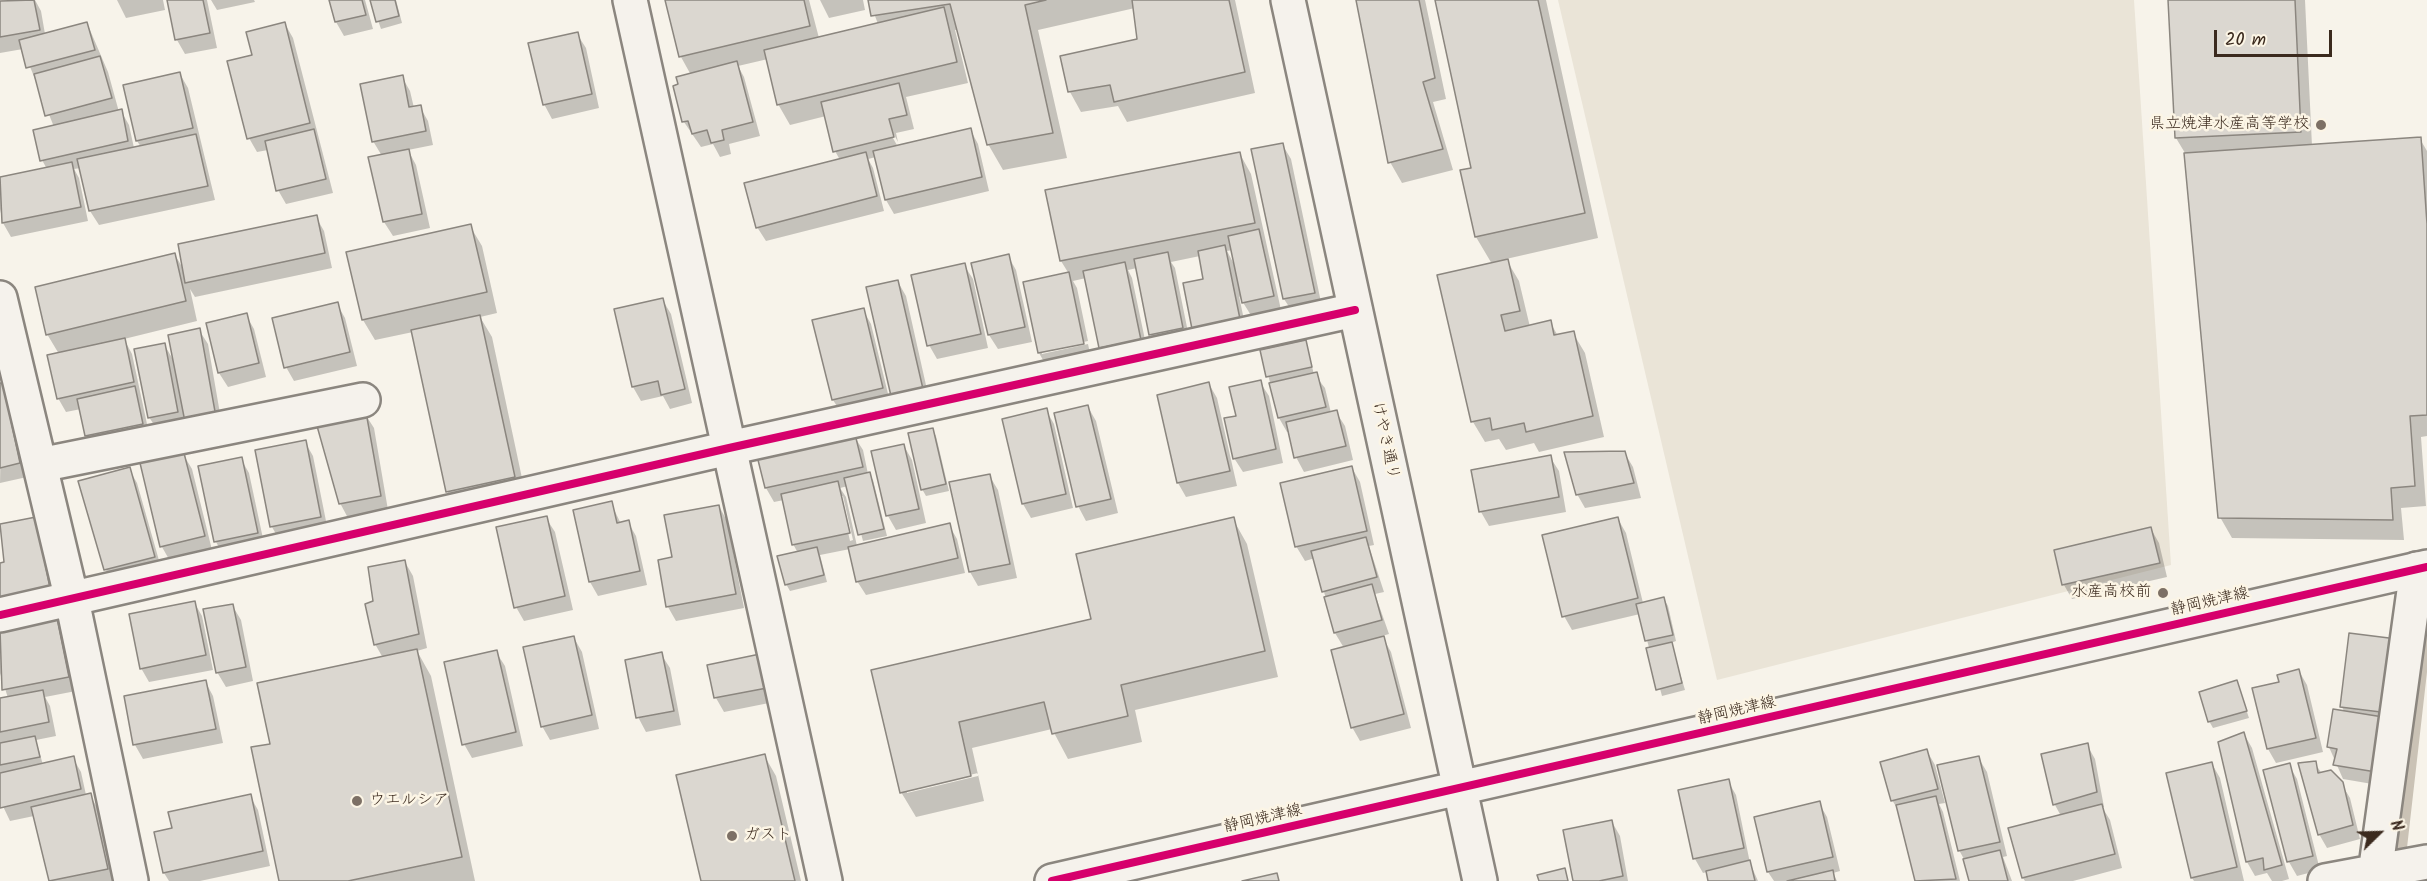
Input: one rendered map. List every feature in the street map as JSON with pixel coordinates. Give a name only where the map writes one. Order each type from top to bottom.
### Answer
[{"type":"street","points":[[630,0],[825,881]]},
{"type":"street","name":"けやき通り","points":[[1288,0],[1480,881]]},
{"type":"street","points":[[0,297],[72,600],[131,881]]},
{"type":"street","points":[[0,615],[729,448],[1355,310]]},
{"type":"street","points":[[40,465],[363,400]]},
{"type":"street","points":[[2374,875],[2422,568]]},
{"type":"street","name":"静岡焼津線","points":[[1052,881],[1460,790],[2422,568]]},
{"type":"street","points":[[2325,881],[2374,875],[2427,862]]},
{"type":"shaded area","points":[[1558,0],[2134,0],[2171,565],[1717,680]]},
{"type":"building","points":[[34,0],[40,30],[0,37],[0,1]]},
{"type":"building","points":[[167,0],[203,0],[210,33],[175,40]]},
{"type":"building","points":[[329,0],[362,0],[366,15],[335,22]]},
{"type":"building","points":[[370,0],[395,0],[399,16],[376,22]]},
{"type":"building","points":[[665,0],[804,0],[810,26],[679,57]]},
{"type":"building","points":[[868,0],[1046,0],[1025,5],[1053,133],[987,145],[950,4],[871,16]]},
{"type":"building","points":[[1132,0],[1229,0],[1245,72],[1114,102],[1110,85],[1068,92],[1060,56],[1137,39]]},
{"type":"building","points":[[1356,0],[1419,0],[1435,78],[1423,82],[1443,149],[1388,163]]},
{"type":"building","points":[[1435,0],[1538,0],[1585,213],[1475,237],[1460,170],[1471,168]]},
{"type":"building","points":[[2168,0],[2295,0],[2301,132],[2175,138]]},
{"type":"building","points":[[944,7],[957,62],[777,105],[764,50]]},
{"type":"building","points":[[87,22],[95,50],[26,68],[19,40]]},
{"type":"building","points":[[285,22],[310,123],[247,139],[227,61],[252,55],[246,32]]},
{"type":"building","points":[[578,32],[592,94],[543,105],[528,43]]},
{"type":"building","points":[[100,56],[112,98],[45,116],[34,74]]},
{"type":"building","points":[[737,61],[753,122],[722,130],[724,140],[711,143],[707,130],[692,134],[688,121],[682,122],[673,86],[678,84],[676,77]]},
{"type":"building","points":[[180,72],[193,128],[136,141],[123,85]]},
{"type":"building","points":[[403,75],[409,107],[421,105],[426,131],[372,142],[360,84]]},
{"type":"building","points":[[899,83],[907,115],[889,119],[894,137],[833,152],[821,102]]},
{"type":"building","points":[[122,109],[128,141],[40,161],[33,130]]},
{"type":"building","points":[[971,128],[982,177],[885,200],[873,151]]},
{"type":"building","points":[[314,129],[326,179],[276,191],[265,141]]},
{"type":"building","points":[[196,134],[208,186],[89,211],[77,159]]},
{"type":"building","points":[[2421,137],[2427,224],[2427,415],[2410,416],[2415,486],[2391,488],[2393,520],[2218,518],[2184,153]]},
{"type":"building","points":[[1283,143],[1315,293],[1283,299],[1251,149]]},
{"type":"building","points":[[409,149],[422,214],[383,222],[368,157]]},
{"type":"building","points":[[866,152],[877,196],[756,228],[744,183]]},
{"type":"building","points":[[1240,152],[1255,223],[1060,261],[1045,190]]},
{"type":"building","points":[[72,162],[81,207],[2,223],[0,177]]},
{"type":"building","points":[[317,215],[325,253],[185,283],[178,244]]},
{"type":"building","points":[[471,224],[487,292],[362,320],[346,252]]},
{"type":"building","points":[[1259,229],[1274,296],[1242,303],[1228,236]]},
{"type":"building","points":[[1225,245],[1240,319],[1192,329],[1183,283],[1203,279],[1198,251]]},
{"type":"building","points":[[1168,252],[1183,328],[1149,335],[1134,259]]},
{"type":"building","points":[[175,253],[186,301],[46,335],[35,287]]},
{"type":"building","points":[[1009,254],[1025,327],[988,335],[971,263]]},
{"type":"building","points":[[1508,259],[1520,311],[1501,315],[1505,331],[1551,320],[1554,335],[1574,331],[1593,416],[1526,432],[1524,423],[1492,430],[1490,418],[1471,422],[1437,275]]},
{"type":"building","points":[[1125,262],[1141,340],[1099,348],[1083,271]]},
{"type":"building","points":[[965,263],[981,334],[927,346],[911,275]]},
{"type":"building","points":[[1069,272],[1084,344],[1038,353],[1023,282]]},
{"type":"building","points":[[898,280],[923,389],[891,396],[866,287]]},
{"type":"building","points":[[663,298],[685,389],[661,395],[658,381],[632,387],[614,309]]},
{"type":"building","points":[[338,302],[350,352],[284,368],[272,318]]},
{"type":"building","points":[[864,308],[883,388],[832,400],[812,320]]},
{"type":"building","points":[[247,313],[259,363],[218,373],[206,323]]},
{"type":"building","points":[[480,315],[515,477],[446,492],[411,330]]},
{"type":"building","points":[[200,328],[216,417],[185,422],[168,335]]},
{"type":"building","points":[[125,338],[134,382],[57,399],[47,355]]},
{"type":"building","points":[[1306,340],[1312,367],[1266,377],[1260,350]]},
{"type":"building","points":[[165,343],[178,412],[148,418],[134,349]]},
{"type":"building","points":[[1317,372],[1326,407],[1278,418],[1269,383]]},
{"type":"building","points":[[1261,380],[1276,449],[1233,459],[1224,418],[1236,416],[1229,387]]},
{"type":"building","points":[[1209,382],[1230,471],[1177,483],[1157,395]]},
{"type":"building","points":[[0,383],[3,383],[20,463],[0,468]]},
{"type":"building","points":[[135,386],[143,424],[85,436],[77,399]]},
{"type":"building","points":[[1088,405],[1111,499],[1076,507],[1054,413]]},
{"type":"building","points":[[1047,408],[1066,494],[1022,504],[1002,419]]},
{"type":"building","points":[[1337,410],[1346,446],[1294,458],[1286,422]]},
{"type":"building","points":[[366,412],[381,496],[339,504],[317,426]]},
{"type":"building","points":[[933,428],[946,484],[921,490],[908,433]]},
{"type":"building","points":[[855,434],[863,467],[765,488],[757,456]]},
{"type":"building","points":[[306,440],[321,517],[270,527],[255,450]]},
{"type":"building","points":[[904,444],[919,509],[886,516],[871,451]]},
{"type":"building","points":[[1625,451],[1634,483],[1576,495],[1564,452]]},
{"type":"building","points":[[184,453],[205,536],[160,547],[140,463]]},
{"type":"building","points":[[1551,455],[1559,497],[1479,512],[1471,470]]},
{"type":"building","points":[[242,457],[258,533],[214,542],[198,466]]},
{"type":"building","points":[[1352,466],[1367,531],[1295,547],[1280,483]]},
{"type":"building","points":[[130,467],[155,557],[104,570],[78,481]]},
{"type":"building","points":[[870,472],[884,529],[858,535],[844,478]]},
{"type":"building","points":[[990,474],[1010,564],[969,572],[949,482]]},
{"type":"building","points":[[838,481],[850,533],[792,545],[781,494]]},
{"type":"building","points":[[612,501],[617,523],[629,520],[640,571],[589,582],[573,510]]},
{"type":"building","points":[[719,505],[736,594],[666,607],[658,560],[672,557],[664,515]]},
{"type":"building","points":[[547,516],[565,596],[514,608],[496,527]]},
{"type":"building","points":[[36,517],[50,588],[0,598],[0,563],[4,562],[0,524]]},
{"type":"building","points":[[1234,517],[1265,651],[1121,685],[1128,716],[1052,734],[1044,702],[959,722],[971,776],[900,793],[871,670],[1091,619],[1076,554]]},
{"type":"building","points":[[1618,517],[1638,598],[1562,617],[1542,535]]},
{"type":"building","points":[[950,523],[958,558],[856,582],[848,547]]},
{"type":"building","points":[[2151,527],[2160,563],[2062,585],[2054,550]]},
{"type":"building","points":[[1366,537],[1377,577],[1322,592],[1311,551]]},
{"type":"building","points":[[817,547],[824,575],[785,585],[777,556]]},
{"type":"building","points":[[405,560],[419,634],[374,645],[365,604],[373,601],[368,567]]},
{"type":"building","points":[[1372,584],[1382,620],[1334,633],[1324,597]]},
{"type":"building","points":[[1664,597],[1673,635],[1645,641],[1636,604]]},
{"type":"building","points":[[195,601],[206,655],[140,669],[129,614]]},
{"type":"building","points":[[233,604],[246,667],[216,673],[203,609]]},
{"type":"building","points":[[57,618],[69,677],[2,690],[0,629]]},
{"type":"building","points":[[2349,633],[2397,639],[2389,713],[2340,707]]},
{"type":"building","points":[[574,636],[592,715],[541,727],[523,647]]},
{"type":"building","points":[[1384,636],[1404,714],[1351,728],[1331,650]]},
{"type":"building","points":[[1672,642],[1682,683],[1656,690],[1646,648]]},
{"type":"building","points":[[417,649],[462,857],[348,881],[279,881],[251,747],[270,744],[257,683]]},
{"type":"building","points":[[497,650],[516,732],[462,745],[444,662]]},
{"type":"building","points":[[662,652],[674,711],[636,718],[625,660]]},
{"type":"building","points":[[760,654],[767,688],[714,698],[707,665]]},
{"type":"building","points":[[2299,669],[2316,738],[2267,749],[2252,688],[2279,682],[2277,675]]},
{"type":"building","points":[[206,680],[216,729],[133,745],[124,696]]},
{"type":"building","points":[[2237,680],[2247,711],[2208,722],[2199,692]]},
{"type":"building","points":[[43,690],[49,722],[0,732],[0,698]]},
{"type":"building","points":[[2333,709],[2383,717],[2376,772],[2333,765],[2337,749],[2327,747]]},
{"type":"building","points":[[2244,732],[2282,865],[2264,870],[2263,858],[2246,862],[2218,742]]},
{"type":"building","points":[[35,736],[40,757],[0,765],[0,743]]},
{"type":"building","points":[[2088,743],[2097,792],[2053,805],[2041,754]]},
{"type":"building","points":[[1927,749],[1938,789],[1891,801],[1880,762]]},
{"type":"building","points":[[765,754],[795,881],[701,881],[676,775]]},
{"type":"building","points":[[74,756],[81,789],[0,808],[0,773]]},
{"type":"building","points":[[1979,756],[2000,842],[1958,851],[1937,765]]},
{"type":"building","points":[[2316,761],[2318,773],[2331,770],[2343,782],[2353,825],[2318,835],[2298,763]]},
{"type":"building","points":[[2212,762],[2237,867],[2191,878],[2166,773]]},
{"type":"building","points":[[2290,763],[2313,856],[2287,862],[2263,770]]},
{"type":"building","points":[[1729,779],[1744,848],[1693,859],[1678,790]]},
{"type":"building","points":[[91,793],[108,869],[49,881],[31,807]]},
{"type":"building","points":[[251,794],[263,851],[163,873],[154,832],[172,828],[168,812]]},
{"type":"building","points":[[1936,796],[1956,879],[1915,881],[1896,805]]},
{"type":"building","points":[[1820,801],[1833,857],[1767,872],[1754,817]]},
{"type":"building","points":[[2102,804],[2115,854],[2022,878],[2008,828]]},
{"type":"building","points":[[1612,820],[1623,876],[1599,881],[1573,881],[1563,830]]},
{"type":"building","points":[[2000,850],[2008,881],[1969,881],[1963,859]]},
{"type":"building","points":[[1750,860],[1755,881],[1708,881],[1706,871]]},
{"type":"building","points":[[1565,868],[1568,881],[1539,881],[1537,875]]},
{"type":"building","points":[[1833,870],[1835,881],[1787,881]]},
{"type":"building","points":[[1277,873],[1279,881],[1242,881]]},
{"type":"waterway","points":[[2399,865],[2427,619]]},
{"type":"cycle path","points":[[0,615],[729,448],[1355,310]]},
{"type":"cycle path","points":[[1052,881],[2427,567]]},
{"type":"place","name":"県立焼津水産高等学校","points":[[2321,125]]},
{"type":"place","name":"水産高校前","points":[[2163,593]]},
{"type":"place","name":"ウエルシア","points":[[357,801]]},
{"type":"place","name":"ガスト","points":[[732,836]]}]
